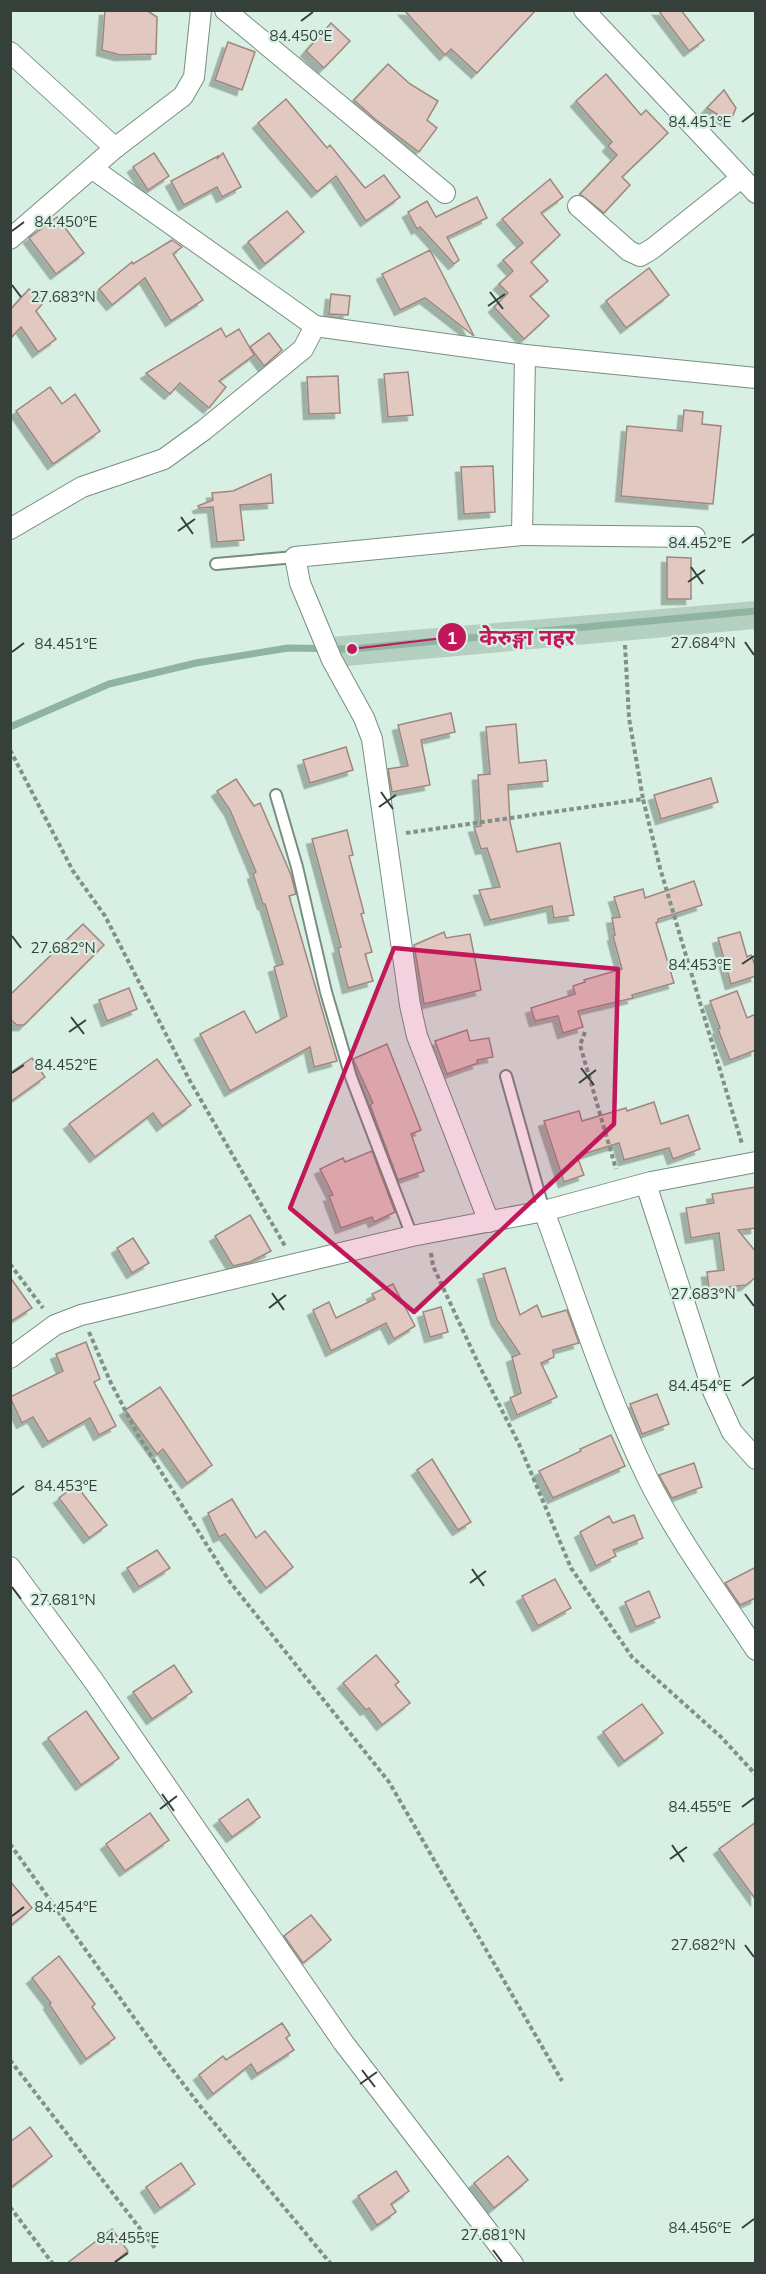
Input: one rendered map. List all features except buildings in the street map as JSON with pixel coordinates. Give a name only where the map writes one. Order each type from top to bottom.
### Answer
[{"type":"street","points":[[10,239],[93,170],[115,148],[183,96],[194,77],[201,10]]},
{"type":"street","points":[[225,10],[445,193]]},
{"type":"street","points":[[584,10],[756,193]]},
{"type":"street","points":[[10,52],[115,148]]},
{"type":"street","points":[[93,170],[315,326],[525,355],[756,378]]},
{"type":"street","points":[[578,206],[628,251],[640,256],[741,178]]},
{"type":"street","points":[[10,529],[82,487],[164,459],[204,430],[303,349],[315,326]]},
{"type":"street","points":[[522,536],[525,355]]},
{"type":"street","points":[[489,1222],[417,1036],[410,1005],[372,739],[364,718],[332,660],[300,582],[295,557],[522,536],[695,537]]},
{"type":"street","points":[[10,1358],[56,1325],[81,1315],[420,1235],[544,1211],[646,1184],[752,1163]]},
{"type":"street","points":[[646,1184],[713,1391],[732,1432],[756,1459]]},
{"type":"street","points":[[544,1211],[630,1442],[680,1534],[756,1650]]},
{"type":"street","points":[[10,1567],[93,1680],[343,2042],[513,2264]]},
{"type":"lane","points":[[216,564],[295,557]]},
{"type":"lane","points":[[276,795],[297,867],[326,992],[351,1077],[420,1235]]},
{"type":"lane","points":[[506,1076],[544,1211]]},
{"type":"path","points":[[625,645],[629,718],[643,799],[660,868],[752,1163]]},
{"type":"path","points":[[10,750],[73,871],[105,916],[190,1081],[296,1265]]},
{"type":"path","points":[[385,836],[643,799]]},
{"type":"path","points":[[585,1032],[580,1045],[622,1190]]},
{"type":"path","points":[[420,1235],[479,1365],[519,1444],[571,1568],[632,1657],[721,1737],[756,1775]]},
{"type":"path","points":[[10,1264],[56,1325]]},
{"type":"path","points":[[81,1315],[110,1381],[138,1435],[230,1582],[389,1782],[562,2081]]},
{"type":"path","points":[[10,1844],[161,2055],[331,2264]]},
{"type":"path","points":[[10,2060],[155,2248]]},
{"type":"path","points":[[10,2207],[53,2264]]},
{"type":"highlighted area","points":[[394,948],[618,969],[614,1124],[414,1312],[290,1208]]},
{"type":"green space","points":[[755,601],[755,629],[346,666],[331,637]]},
{"type":"waterway","points":[[10,727],[109,684],[196,663],[288,648],[352,649],[756,611]]},
{"type":"place","name":"केेरुङ्गा नहर","points":[[352,649]]}]
